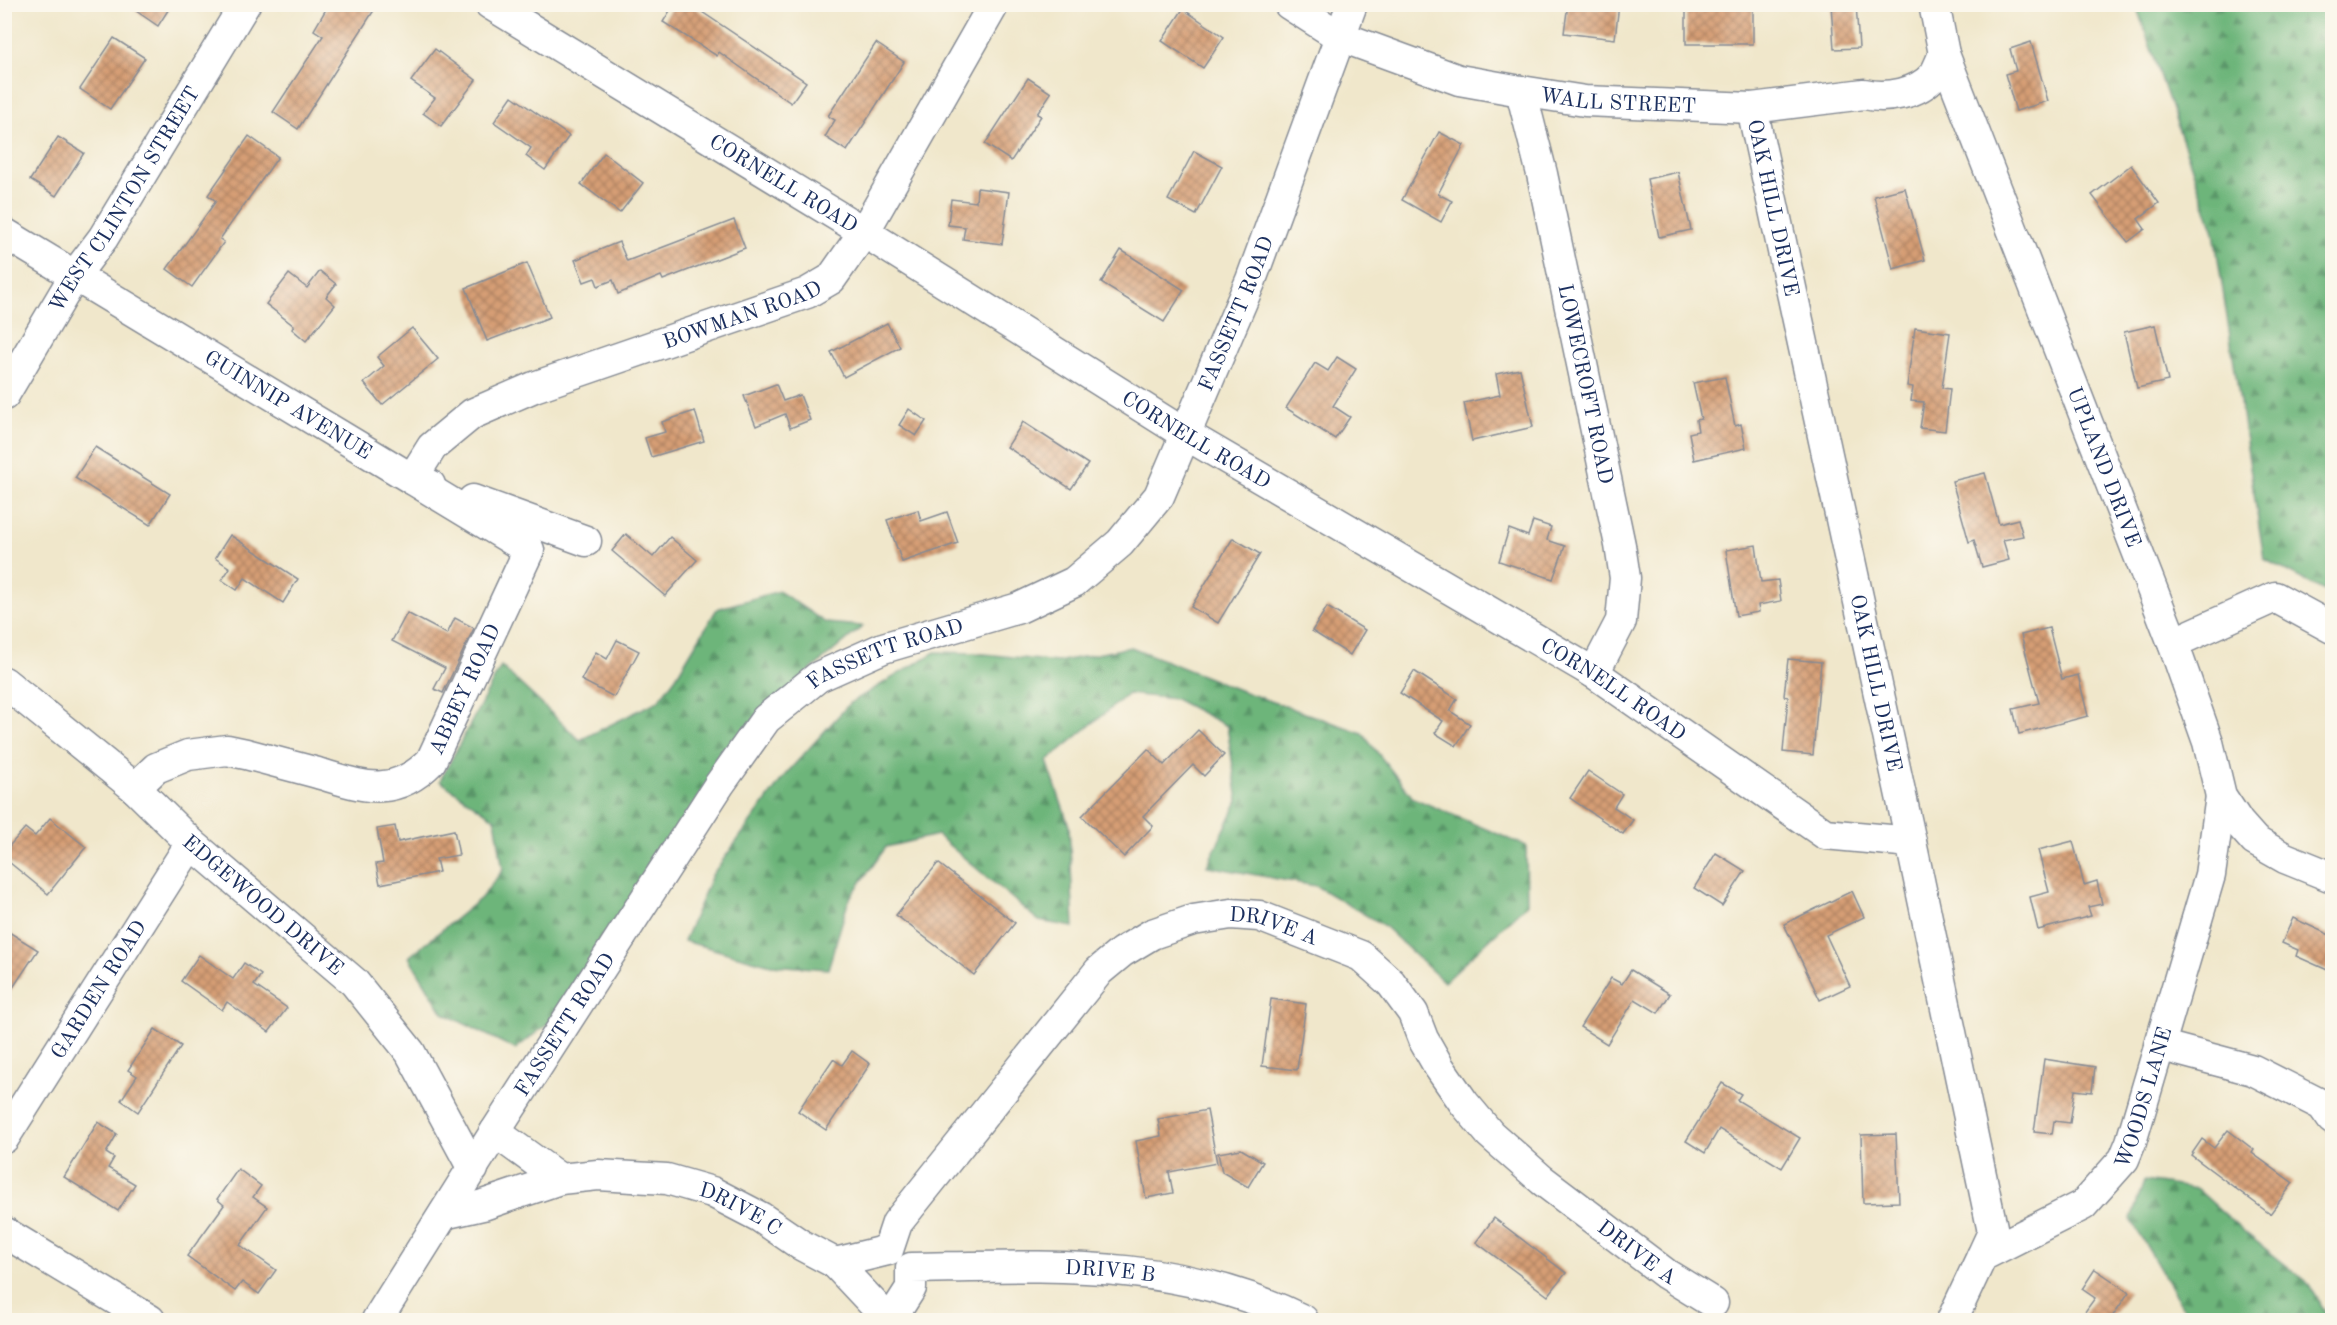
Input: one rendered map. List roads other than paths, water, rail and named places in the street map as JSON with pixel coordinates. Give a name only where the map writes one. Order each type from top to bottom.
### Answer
[{"type":"street","name":"WEST CLINTON STREET","points":[[4,395],[75,275],[103,238],[245,4]]},
{"type":"street","name":"CORNELL ROAD","points":[[490,4],[864,232],[1185,434],[1594,674],[1826,834],[1911,842]]},
{"type":"street","name":"BOWMAN ROAD","points":[[412,479],[432,447],[472,414],[534,387],[807,293],[831,279],[864,232],[994,4]]},
{"type":"street","name":"WALL STREET","points":[[1289,4],[1339,36],[1459,80],[1585,101],[1752,108],[1864,94],[1876,97],[1908,93],[1934,75],[1944,54]]},
{"type":"street","name":"FASSETT ROAD","points":[[377,1320],[495,1131],[719,785],[766,719],[818,677],[883,648],[1019,608],[1074,582],[1120,543],[1159,496],[1251,280],[1352,4]]},
{"type":"street","name":"UPLAND DRIVE","points":[[1934,4],[1944,54],[2172,643],[2208,742],[2221,796],[2255,841],[2285,858],[2332,877]]},
{"type":"street","name":"LOWECROFT ROAD","points":[[1521,91],[1545,186],[1618,534],[1625,578],[1621,621],[1594,674]]},
{"type":"street","name":"OAK HILL DRIVE","points":[[1752,108],[1993,1232],[1982,1256]]},
{"type":"street","name":"GUINNIP AVENUE","points":[[4,233],[412,479],[586,541]]},
{"type":"street","name":"ABBEY ROAD","points":[[135,788],[156,768],[201,752],[226,750],[246,754],[372,787],[406,780],[431,761],[530,550],[412,479]]},
{"type":"street","points":[[2172,643],[2275,597],[2332,628]]},
{"type":"street","name":"EDGEWOOD DRIVE","points":[[4,682],[135,788],[191,843],[354,982],[410,1052],[472,1169]]},
{"type":"street","name":"WOODS LANE","points":[[1982,1256],[2083,1205],[2124,1159],[2210,875],[2221,796]]},
{"type":"street","name":"GARDEN ROAD","points":[[4,1138],[191,843]]},
{"type":"street","name":"DRIVE A","points":[[899,1259],[897,1223],[1099,971],[1122,952],[1142,940],[1193,920],[1231,914],[1259,916],[1361,957],[1391,983],[1413,1012],[1423,1039],[1439,1067],[1464,1103],[1490,1134],[1547,1184],[1666,1274],[1713,1303]]},
{"type":"street","points":[[2159,1045],[2253,1070],[2322,1105],[2332,1119]]},
{"type":"street","points":[[495,1131],[560,1179]]},
{"type":"street","name":"DRIVE C","points":[[444,1214],[483,1205],[560,1179],[598,1175],[668,1179],[712,1192],[760,1217],[801,1245],[835,1263],[882,1317]]},
{"type":"street","points":[[4,1232],[150,1320]]},
{"type":"street","points":[[1953,1320],[1982,1256]]},
{"type":"street","points":[[835,1263],[899,1259],[911,1288],[895,1313],[882,1317]]},
{"type":"street","name":"DRIVE B","points":[[899,1259],[1142,1271],[1199,1282],[1303,1320]]}]
